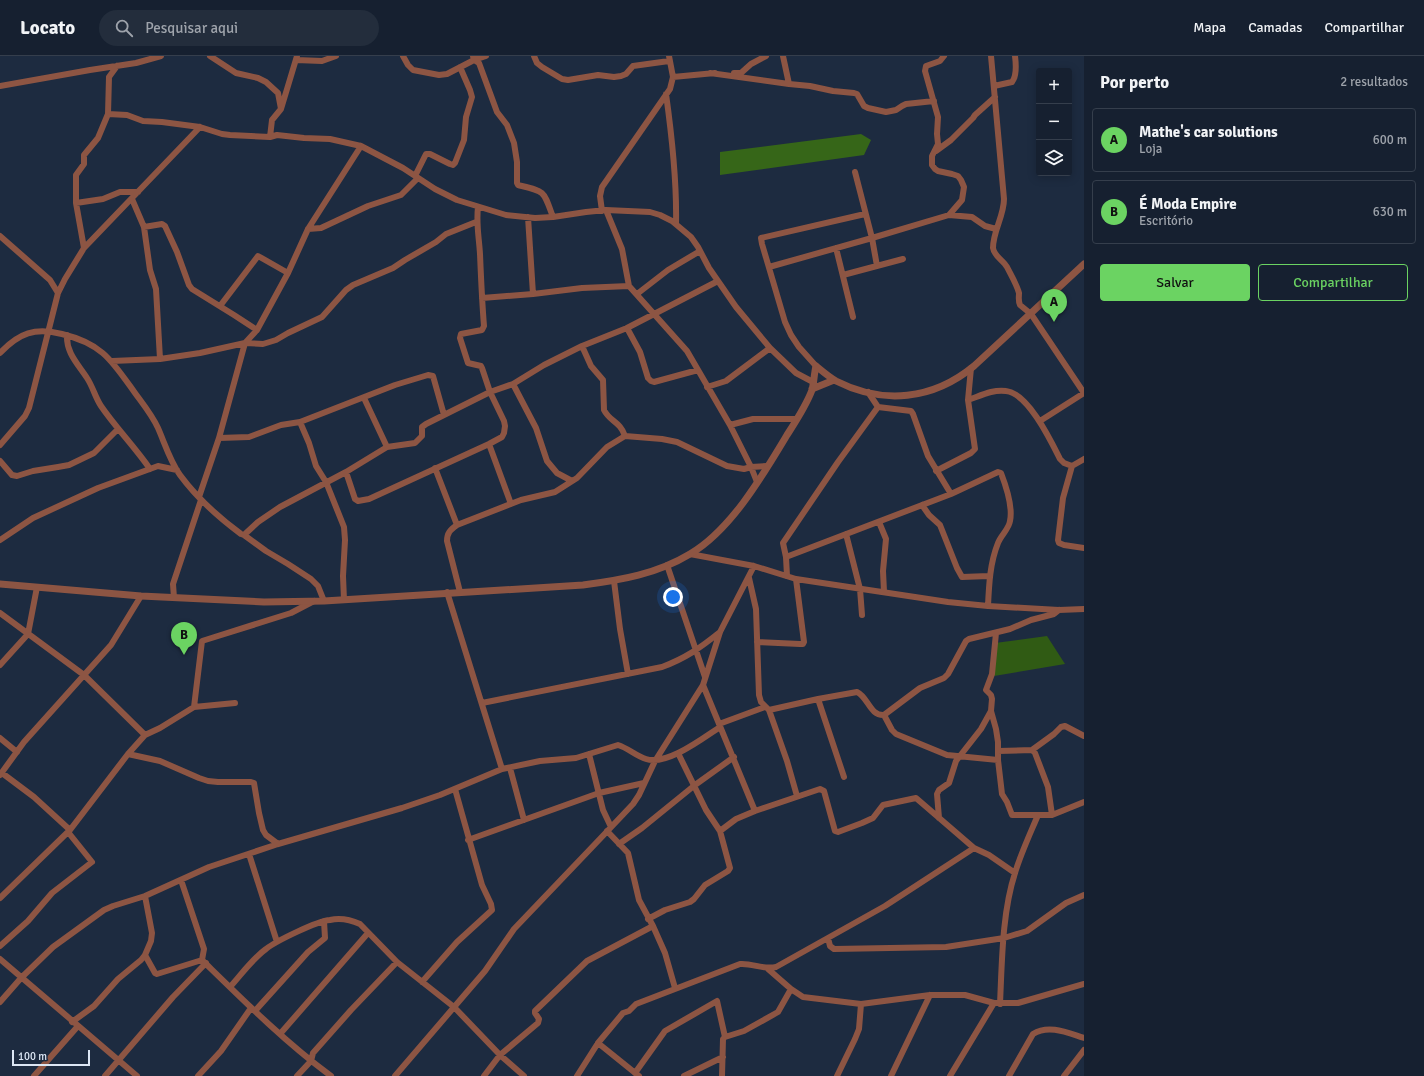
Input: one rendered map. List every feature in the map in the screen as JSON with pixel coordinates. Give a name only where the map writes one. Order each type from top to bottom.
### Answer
[{"type":"street","points":[[0,86],[136,63],[161,56]]},
{"type":"street","points":[[210,56],[236,73],[258,78],[270,85],[278,93],[281,108]]},
{"type":"street","points":[[270,137],[272,120],[281,108],[297,58],[322,61],[336,56]]},
{"type":"street","points":[[403,56],[413,70],[444,75],[474,58],[486,56]]},
{"type":"street","points":[[534,56],[537,63],[542,67],[562,79],[568,80],[598,75],[614,77],[621,76],[626,74],[633,66],[669,58],[672,77],[670,89],[602,187],[600,196],[604,210],[622,249],[629,286],[682,344],[730,425],[757,482]]},
{"type":"street","points":[[672,77],[710,73],[741,73],[751,64],[766,56]]},
{"type":"street","points":[[783,56],[789,84]]},
{"type":"street","points":[[944,56],[940,61],[926,66],[926,68],[938,117],[938,144],[931,160],[932,165],[935,169],[958,176],[964,186],[962,200],[949,215]]},
{"type":"street","points":[[991,56],[1004,199],[1002,214],[996,229],[993,249],[995,254],[1008,268],[1018,292],[1020,305],[1031,314],[1084,393],[1040,422]]},
{"type":"street","points":[[994,86],[1012,82],[1014,79],[1016,56]]},
{"type":"street","points":[[474,58],[479,63],[497,112],[507,125],[514,143],[516,153],[517,183],[518,185],[535,189],[545,195],[553,217]]},
{"type":"street","points":[[84,248],[76,203],[76,176],[84,164],[84,155],[98,138],[108,114],[109,77],[117,66]]},
{"type":"street","points":[[308,228],[321,228],[368,206],[401,195],[417,177],[426,154],[430,154],[453,165],[464,140],[466,117],[472,97],[460,67]]},
{"type":"street","points":[[710,73],[810,86],[857,94],[864,106],[886,112],[896,110],[906,104],[934,101]]},
{"type":"street","points":[[666,94],[674,153],[676,224]]},
{"type":"street","points":[[934,152],[951,140],[995,97]]},
{"type":"street","points":[[108,114],[127,115],[143,121],[200,127],[222,134],[270,137],[277,135],[330,139],[362,146],[417,177],[435,189],[478,207],[506,215],[553,217],[604,210],[650,212],[660,215],[676,224],[691,237],[709,268],[736,307],[770,348],[796,373],[813,385],[834,380]]},
{"type":"street","points":[[0,445],[25,416],[29,408],[47,331],[58,293],[84,248],[200,127]]},
{"type":"street","points":[[174,598],[173,584],[219,438],[245,343],[256,330],[288,273],[308,228],[362,146]]},
{"type":"street","points":[[855,172],[872,238],[877,266]]},
{"type":"street","points":[[76,203],[103,199],[120,192],[138,192]]},
{"type":"street","points":[[132,199],[144,227],[150,270],[157,294],[160,359]]},
{"type":"street","points":[[346,472],[355,499],[358,501],[370,499],[489,444],[502,437],[504,433],[504,421],[490,392],[481,366],[468,363],[460,338],[461,334],[482,330],[484,328],[480,254],[476,222],[478,207]]},
{"type":"street","points":[[865,214],[761,238],[785,322],[799,348],[816,366],[834,380],[868,392],[890,396],[902,396],[925,392],[948,384],[971,368],[1084,264]]},
{"type":"street","points":[[770,267],[949,215],[972,217],[985,226],[996,229]]},
{"type":"street","points":[[528,217],[533,294]]},
{"type":"street","points":[[112,361],[160,359],[200,353],[245,343],[263,344],[269,342],[322,317],[346,290],[353,285],[393,268],[436,242],[446,234],[476,222]]},
{"type":"street","points":[[144,227],[159,224],[165,226],[192,289],[256,330]]},
{"type":"street","points":[[1,238],[50,280],[58,293]]},
{"type":"street","points":[[836,248],[853,317]]},
{"type":"street","points":[[637,294],[668,270],[700,251]]},
{"type":"street","points":[[220,306],[258,256],[288,273]]},
{"type":"street","points":[[842,275],[903,259]]},
{"type":"street","points":[[50,280],[65,279]]},
{"type":"street","points":[[244,534],[258,522],[280,507],[346,472],[387,447],[415,443],[422,436],[422,427],[426,424],[490,392],[513,384],[544,365],[582,346],[627,328],[718,281]]},
{"type":"street","points":[[482,298],[582,288],[629,286]]},
{"type":"street","points":[[627,328],[640,352],[648,378],[651,381],[654,382],[698,370]]},
{"type":"street","points":[[0,353],[9,344],[22,335],[29,332],[47,331],[67,335],[89,343],[99,349],[112,361],[153,417],[177,470],[200,499],[219,517],[241,534],[244,534],[266,551],[311,579],[318,586],[324,601]]},
{"type":"street","points":[[67,335],[66,343],[71,354],[88,379],[99,403],[118,429],[137,450],[150,469]]},
{"type":"street","points":[[582,346],[591,366],[602,380],[604,410],[606,414],[620,425],[624,436]]},
{"type":"street","points":[[707,387],[726,381],[770,348]]},
{"type":"street","points":[[0,584],[235,602],[324,601],[447,592],[583,585],[614,581],[647,574],[690,554],[726,523],[744,501],[796,419],[813,385],[816,366]]},
{"type":"street","points":[[936,471],[971,454],[974,448],[968,400],[971,368]]},
{"type":"street","points":[[219,438],[249,437],[281,425],[300,422],[395,385],[431,374],[433,376],[444,415]]},
{"type":"street","points":[[513,384],[538,432],[547,461],[557,473],[572,481]]},
{"type":"street","points":[[868,392],[878,407],[911,412],[913,414],[928,456],[951,494]]},
{"type":"street","points":[[968,400],[991,392],[1012,392],[1025,403],[1040,422],[1060,459],[1064,463],[1072,466]]},
{"type":"street","points":[[364,398],[387,447]]},
{"type":"street","points":[[787,576],[786,556],[783,543],[838,462],[878,407]]},
{"type":"street","points":[[730,425],[753,419],[796,419]]},
{"type":"street","points":[[300,422],[309,442],[316,466],[326,482],[344,527],[344,600]]},
{"type":"street","points":[[0,461],[12,475],[16,476],[33,470],[58,468],[69,465],[94,453],[118,429]]},
{"type":"street","points":[[460,592],[447,541],[447,536],[450,531],[457,525],[521,500],[555,492],[583,472],[607,446],[624,436],[662,439],[677,442],[727,466],[744,469],[767,466]]},
{"type":"street","points":[[489,444],[511,504]]},
{"type":"street","points":[[1084,459],[1072,466],[1062,498],[1058,540],[1059,543],[1064,545],[1084,548]]},
{"type":"street","points":[[0,540],[24,523],[89,492],[158,466],[177,470]]},
{"type":"street","points":[[435,468],[457,525]]},
{"type":"street","points":[[786,556],[951,494],[998,472],[1001,473],[1008,493],[1011,521],[998,544],[989,576],[988,606]]},
{"type":"street","points":[[922,505],[929,515],[940,525],[962,577],[989,576]]},
{"type":"street","points":[[879,522],[886,539],[883,571],[884,592]]},
{"type":"street","points":[[846,534],[860,589],[862,615]]},
{"type":"street","points":[[690,554],[754,566],[796,578],[948,602],[1059,610],[1084,609]]},
{"type":"street","points":[[667,565],[705,677]]},
{"type":"street","points":[[395,1076],[485,971],[518,924],[636,799],[656,761],[703,685],[720,632],[754,566]]},
{"type":"street","points":[[749,578],[756,609],[759,695],[767,709],[797,796]]},
{"type":"street","points":[[757,642],[803,644],[804,642],[796,578]]},
{"type":"street","points":[[614,581],[620,629],[628,674]]},
{"type":"street","points":[[0,665],[28,634],[37,587]]},
{"type":"street","points":[[447,592],[502,769]]},
{"type":"street","points":[[0,946],[28,921],[52,893],[92,862],[69,831],[34,797],[1,774],[24,742],[112,645],[141,596]]},
{"type":"street","points":[[194,707],[202,641],[291,613],[314,601]]},
{"type":"street","points":[[1036,608],[1037,618]]},
{"type":"street","points":[[0,1002],[53,947],[104,910],[145,896],[209,867],[278,844],[402,808],[455,789],[502,769],[540,761],[576,758],[618,745],[637,756],[647,760],[656,761],[678,753],[720,725],[767,709],[857,692],[862,694],[876,713],[884,715],[920,688],[944,678],[948,674],[966,641],[969,639],[1010,629],[1037,618],[1054,614],[1059,610]]},
{"type":"street","points":[[0,613],[84,675],[145,735]]},
{"type":"street","points":[[482,703],[662,667],[696,651],[720,632]]},
{"type":"street","points":[[996,633],[992,674],[986,690],[992,699],[991,711],[996,729],[1002,794],[1012,815],[1052,815],[1084,802]]},
{"type":"street","points":[[703,685],[755,810]]},
{"type":"street","points":[[818,699],[844,777]]},
{"type":"street","points":[[0,898],[69,831],[128,754],[145,735],[160,728],[194,707],[235,704]]},
{"type":"street","points":[[939,818],[937,794],[939,790],[949,783],[956,761],[981,729],[991,711]]},
{"type":"street","points":[[884,715],[892,730],[896,734],[940,753],[960,757],[998,760]]},
{"type":"street","points":[[998,751],[1032,750],[1061,727],[1065,726],[1084,736]]},
{"type":"street","points":[[0,738],[17,752]]},
{"type":"street","points":[[1032,750],[1035,753],[1048,787],[1052,815]]},
{"type":"street","points":[[648,919],[665,910],[690,902],[705,885],[728,871],[730,865],[724,849],[720,831],[706,810],[678,753]]},
{"type":"street","points":[[128,754],[160,761],[199,778],[218,782],[254,783],[258,813],[263,830],[266,835],[278,844]]},
{"type":"street","points":[[589,754],[609,829],[619,844],[628,853],[639,900],[653,926],[668,962],[676,988]]},
{"type":"street","points":[[619,844],[642,828],[695,785],[734,758]]},
{"type":"street","points":[[510,768],[524,820]]},
{"type":"street","points":[[468,840],[599,793],[644,783]]},
{"type":"street","points":[[422,982],[457,942],[492,910],[491,904],[482,886],[455,789]]},
{"type":"street","points":[[720,831],[736,819],[755,810],[822,789],[836,831],[838,832],[873,818],[884,805],[912,798],[918,800],[974,848],[989,854],[1015,873]]},
{"type":"street","points":[[950,1076],[997,1004],[1004,938],[1015,873],[1038,815]]},
{"type":"street","points":[[577,1076],[598,1043],[623,1013],[630,1011],[636,1004],[740,964],[749,963],[768,969],[776,967],[886,906],[974,848]]},
{"type":"street","points":[[249,854],[277,942]]},
{"type":"street","points":[[105,1076],[204,962],[204,949],[180,880]]},
{"type":"street","points":[[828,938],[830,946],[834,949],[946,946],[1004,938],[1027,931],[1066,904],[1084,895]]},
{"type":"street","points":[[34,1076],[75,1024],[94,1006],[118,979],[145,955],[151,941],[152,933],[145,896]]},
{"type":"street","points":[[230,987],[263,951],[277,942],[324,921],[341,920],[355,922],[360,924],[397,962],[454,1007],[500,1055],[524,1076]]},
{"type":"street","points":[[198,1076],[221,1051],[253,1010],[308,952],[325,938],[324,921]]},
{"type":"street","points":[[484,1076],[500,1055],[538,1023],[539,1019],[535,1013],[536,1011],[582,964],[653,926]]},
{"type":"street","points":[[280,1034],[368,933]]},
{"type":"street","points":[[145,955],[157,974],[204,962]]},
{"type":"street","points":[[0,959],[137,1076]]},
{"type":"street","points":[[204,962],[253,1010],[330,1076]]},
{"type":"street","points":[[297,1076],[311,1061],[313,1053],[350,1010],[397,962]]},
{"type":"street","points":[[768,969],[791,989],[803,997],[861,1004],[930,995],[965,995],[997,1004],[1018,1003],[1030,1001],[1084,984]]},
{"type":"street","points":[[725,1037],[744,1031],[778,1012],[791,989]]},
{"type":"street","points":[[891,1076],[930,995]]},
{"type":"street","points":[[598,1043],[637,1075],[665,1031],[717,1000],[725,1037],[723,1039],[722,1076]]},
{"type":"street","points":[[837,1076],[859,1029],[861,1004]]},
{"type":"street","points":[[1009,1076],[1033,1034],[1036,1032],[1059,1030],[1084,1038]]},
{"type":"street","points":[[1064,1076],[1084,1050]]},
{"type":"street","points":[[684,1076],[723,1057]]},
{"type":"green space","points":[[861,134],[871,140],[864,155],[720,175],[720,152]]},
{"type":"green space","points":[[1047,636],[1065,664],[994,676],[995,643]]},
{"type":"place","name":"Mathe's car solutions","points":[[1054,322]]},
{"type":"place","name":"É Moda Empire","points":[[184,655]]}]
